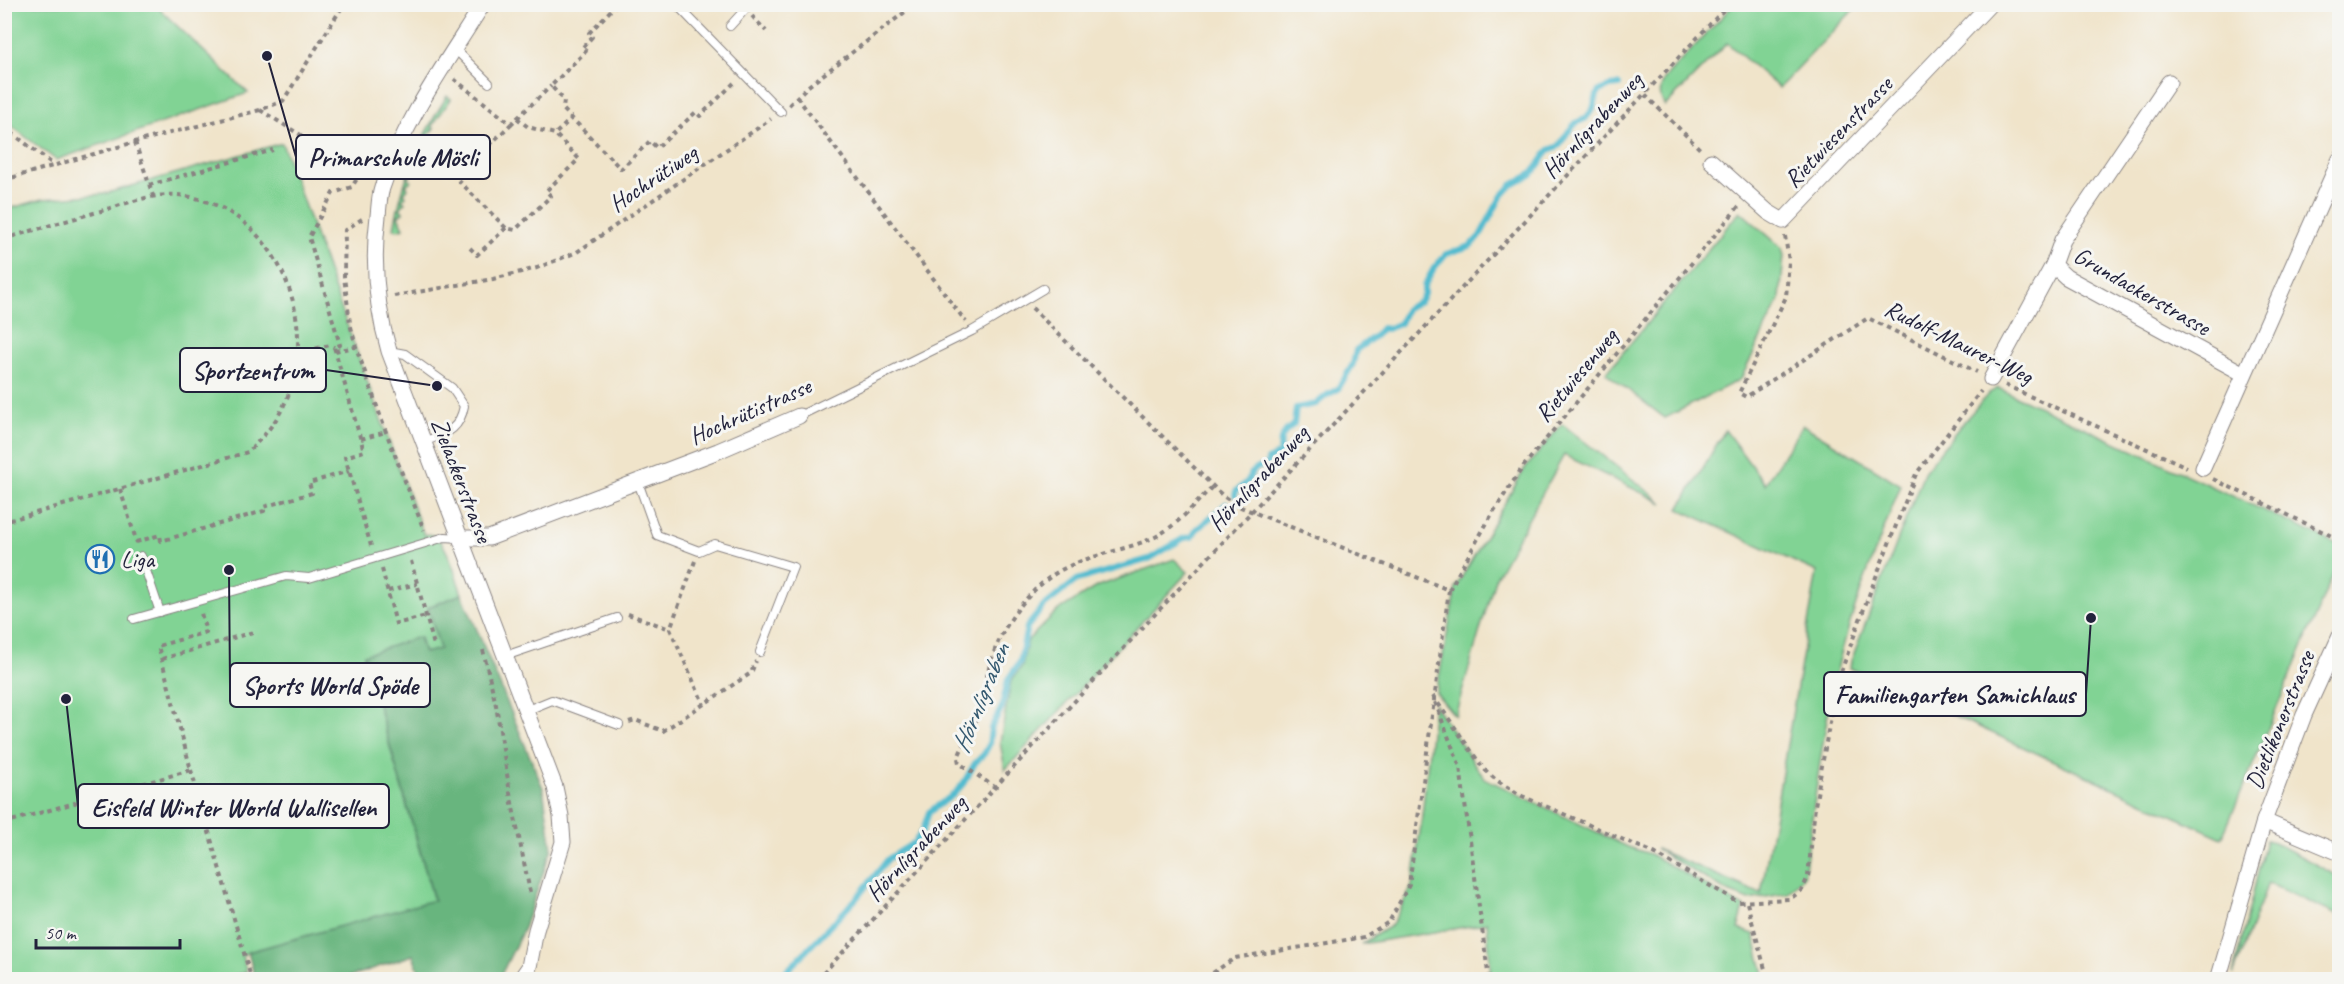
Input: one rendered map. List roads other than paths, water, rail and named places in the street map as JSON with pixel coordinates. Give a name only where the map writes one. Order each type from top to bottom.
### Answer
[{"type":"street","name":"Zielackerstrasse","points":[[483,4],[408,128],[394,155],[381,191],[375,238],[377,299],[389,351],[555,786],[563,842],[536,930],[529,967],[520,980]]},
{"type":"street","name":"Rietwiesenstrasse","points":[[1711,160],[1768,212],[1783,221],[1990,4]]},
{"type":"street","name":"Grundackerstrasse","points":[[2169,82],[2062,240],[2053,265],[2066,277],[2244,374]]},
{"type":"street","points":[[2200,471],[2340,159]]},
{"type":"street","points":[[1991,379],[2053,265]]},
{"type":"street","name":"Hochrütistrasse","points":[[460,538],[489,538],[638,482],[799,416]]},
{"type":"street","name":"Dietlikonerstrasse","points":[[2218,980],[2264,821],[2304,715],[2340,636]]},
{"type":"street","name":"Dietlikonerstrasse","points":[[2264,821],[2340,854]]},
{"type":"lane","points":[[676,4],[781,112]]},
{"type":"lane","points":[[730,26],[748,7]]},
{"type":"lane","points":[[455,49],[489,83]]},
{"type":"lane","name":"Hochrütistrasse","points":[[799,416],[972,331],[1043,289]]},
{"type":"lane","points":[[389,351],[405,354],[452,388],[464,406],[461,420],[453,430],[423,442]]},
{"type":"lane","points":[[638,482],[657,535],[699,551],[715,544],[793,567],[760,652]]},
{"type":"lane","points":[[134,620],[286,576],[309,578],[445,537],[460,538]]},
{"type":"lane","points":[[141,556],[160,612]]},
{"type":"lane","points":[[505,656],[617,618]]},
{"type":"lane","points":[[525,711],[552,700],[619,724]]},
{"type":"waterway","points":[[1235,495],[1257,468],[1267,465],[1268,460],[1280,453],[1281,439],[1294,424],[1296,408],[1316,404],[1338,389],[1353,364],[1356,350],[1382,328],[1387,329],[1400,323],[1406,309],[1420,301],[1424,294],[1424,286],[1434,268],[1446,254],[1470,246],[1480,236],[1501,197],[1512,185],[1532,174],[1549,150],[1559,146],[1576,123],[1586,118],[1593,109],[1598,92],[1610,86],[1619,85]]},
{"type":"waterway","name":"Hörnligraben","points":[[778,980],[856,899],[888,859],[915,842],[923,830],[929,812],[953,795],[963,784],[989,745],[991,728],[1002,707],[1008,679],[1020,662],[1027,627],[1044,606],[1077,580],[1149,559],[1184,538],[1192,537],[1196,530],[1226,504]]},
{"type":"place","name":"Primarschule Mösli","points":[[267,56]]},
{"type":"place","name":"Sportzentrum","points":[[437,386]]},
{"type":"place","name":"Liga","points":[[100,559]]},
{"type":"place","name":"Sports World Spöde","points":[[229,570]]},
{"type":"place","name":"Familiengarten Samichlaus","points":[[2091,618]]},
{"type":"place","name":"Eisfeld Winter World Wallisellen","points":[[66,699]]}]
